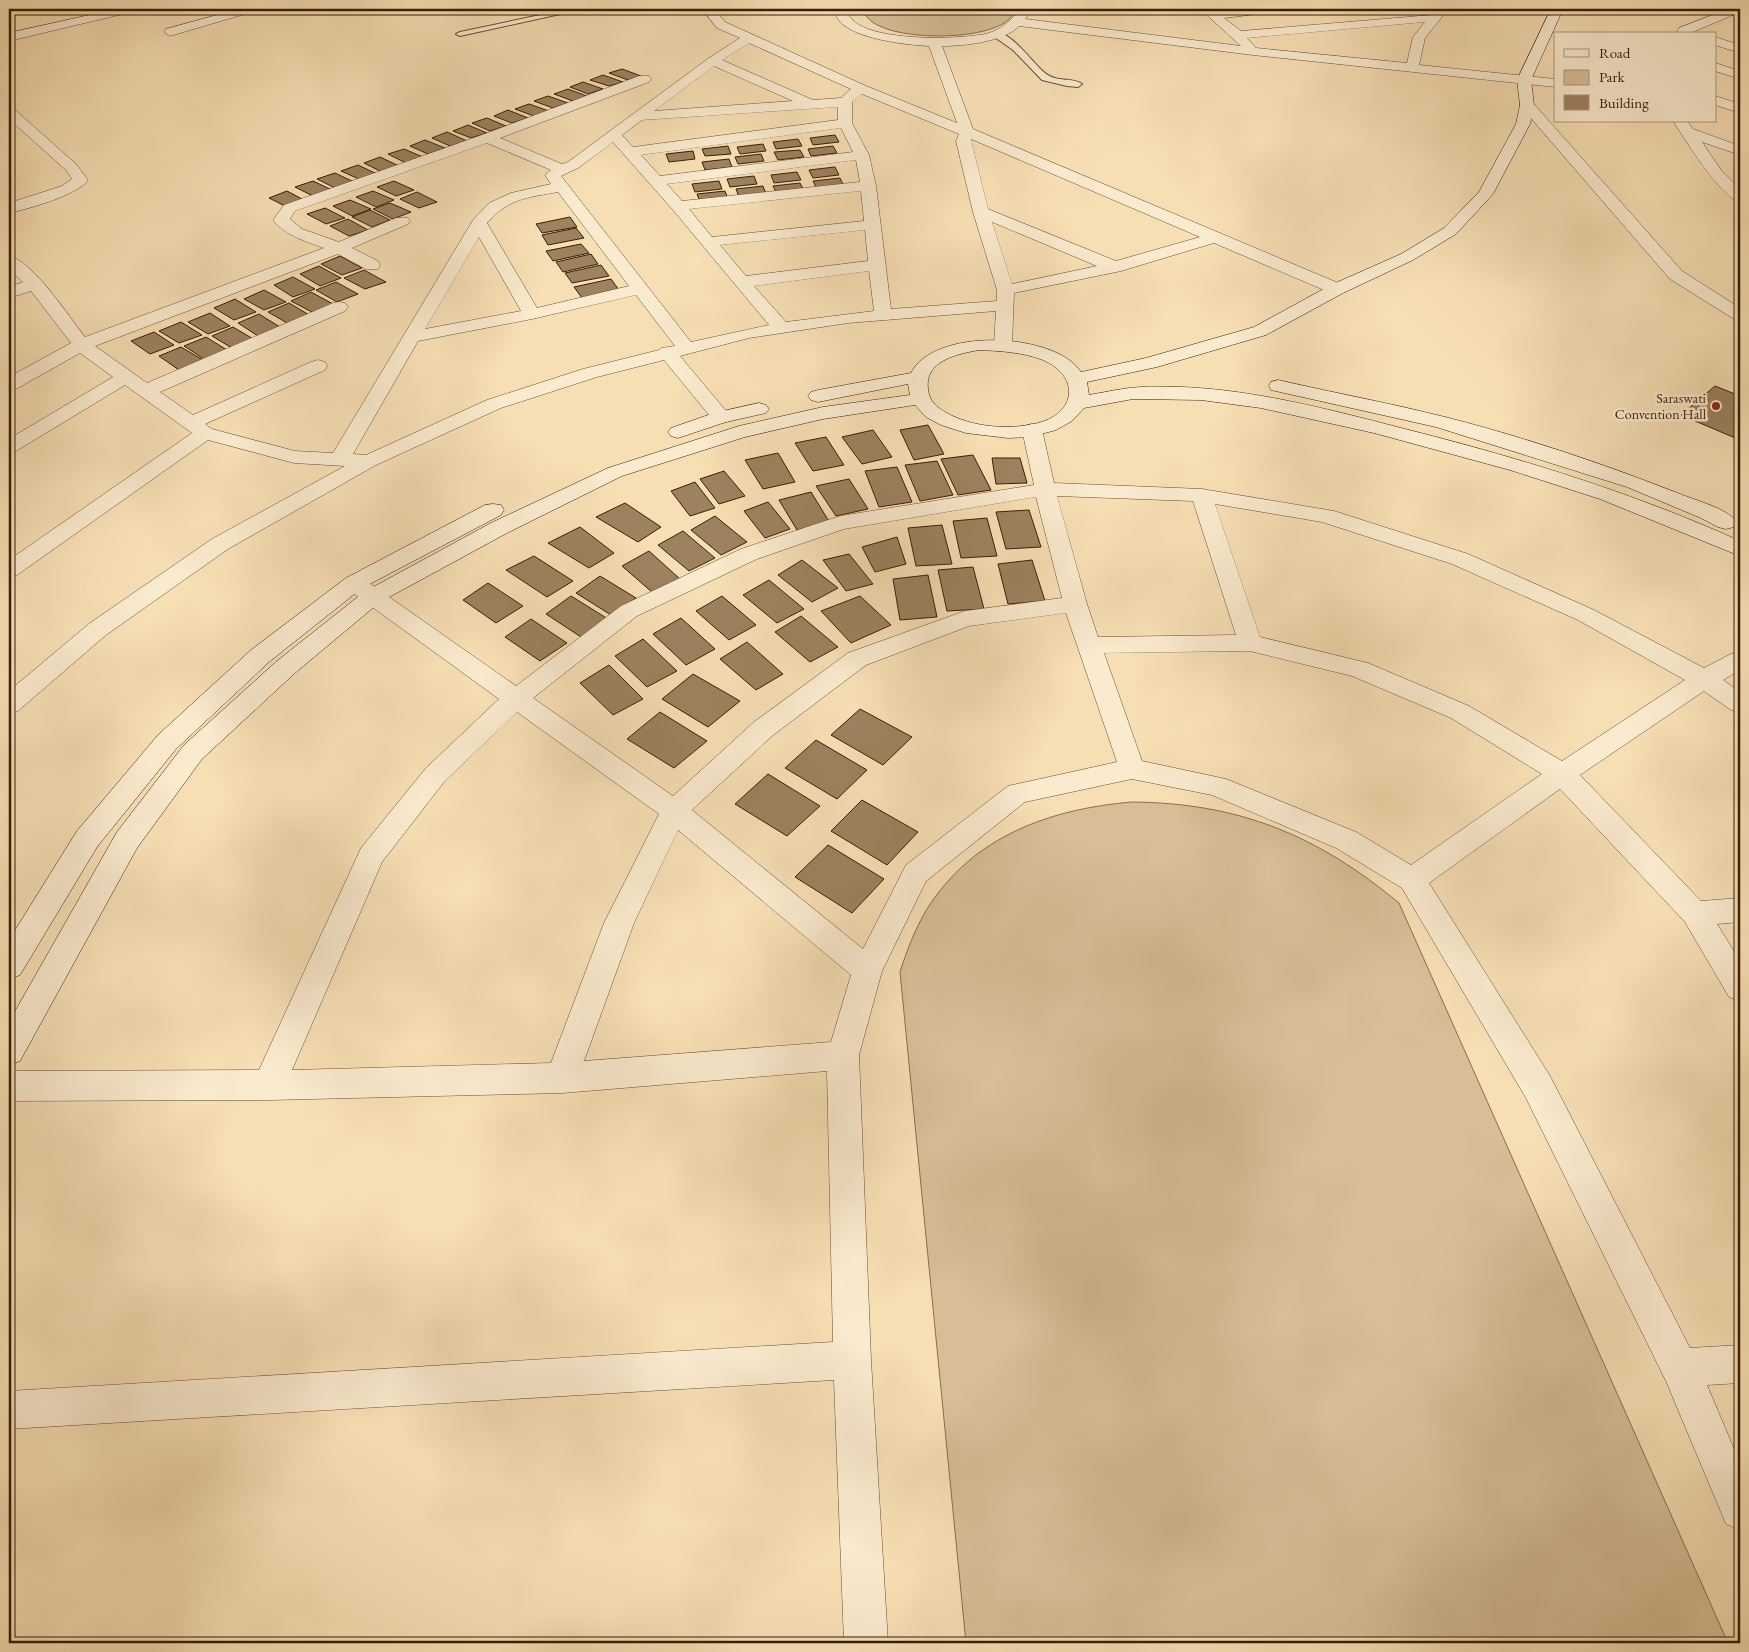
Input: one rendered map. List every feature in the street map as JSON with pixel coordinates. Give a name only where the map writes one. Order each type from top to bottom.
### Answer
[{"type":"street","points":[[9,10],[16,9]]},
{"type":"street","points":[[9,37],[131,9]]},
{"type":"street","points":[[170,32],[251,9]]},
{"type":"street","points":[[708,9],[721,25],[861,89],[1337,289]]},
{"type":"street","points":[[841,9],[840,14],[847,22],[861,30],[890,38],[934,42],[978,38],[1010,29],[1019,22],[1023,14],[1022,9]]},
{"type":"street","points":[[1210,12],[1273,9]]},
{"type":"street","points":[[1075,385],[1260,331],[1337,289],[1407,257],[1450,231],[1485,194],[1523,124],[1527,105],[1524,80],[1557,9]]},
{"type":"street","points":[[1687,32],[1710,19],[1738,9]]},
{"type":"street","points":[[1210,12],[1236,33],[1253,51]]},
{"type":"street","points":[[1181,42],[1236,33],[1439,14]]},
{"type":"street","points":[[1412,68],[1419,37],[1439,14]]},
{"type":"street","points":[[1710,19],[1733,25]]},
{"type":"street","points":[[1019,22],[1253,51],[1554,83]]},
{"type":"street","points":[[340,460],[479,223],[494,206],[562,178],[573,165],[714,60],[748,38]]},
{"type":"street","points":[[934,42],[967,132],[963,141],[1006,298],[1003,345]]},
{"type":"street","points":[[1716,42],[1740,49]]},
{"type":"street","points":[[714,60],[810,104]]},
{"type":"street","points":[[1716,67],[1740,75]]},
{"type":"street","points":[[372,266],[339,248],[296,232],[282,220],[289,208],[487,138],[644,79]]},
{"type":"street","points":[[861,89],[848,97],[845,102],[845,123],[862,155],[868,186],[883,316]]},
{"type":"street","points":[[1716,100],[1740,109]]},
{"type":"street","points":[[641,116],[845,102]]},
{"type":"street","points":[[1527,105],[1676,275],[1740,315]]},
{"type":"street","points":[[9,112],[71,167],[81,180],[67,189],[9,208]]},
{"type":"street","points":[[630,152],[845,123]]},
{"type":"street","points":[[1683,126],[1740,151]]},
{"type":"street","points":[[1683,126],[1716,173],[1737,192]]},
{"type":"street","points":[[614,135],[657,181],[676,206],[781,328]]},
{"type":"street","points":[[487,138],[562,178],[640,289],[721,417]]},
{"type":"street","points":[[657,181],[862,155]]},
{"type":"street","points":[[676,206],[868,186]]},
{"type":"street","points":[[981,212],[1115,267]]},
{"type":"street","points":[[9,384],[81,345],[339,248],[402,221]]},
{"type":"street","points":[[479,223],[532,314]]},
{"type":"street","points":[[707,242],[872,225]]},
{"type":"street","points":[[9,705],[98,628],[220,544],[369,461],[494,404],[590,373],[748,333],[1006,298],[1216,237]]},
{"type":"street","points":[[9,260],[35,284],[81,345],[198,428],[294,456],[369,461]]},
{"type":"street","points":[[742,282],[877,265]]},
{"type":"street","points":[[9,293],[35,284]]},
{"type":"street","points":[[412,338],[532,314],[640,289]]},
{"type":"street","points":[[1250,315],[1317,301]]},
{"type":"street","points":[[146,391],[339,307]]},
{"type":"street","points":[[1139,348],[1075,385],[1068,415],[1052,424],[1032,430],[996,432],[977,430],[952,423],[932,412],[918,388],[925,365],[939,356],[958,349],[980,345],[1003,345],[1027,349],[1048,356],[1075,385],[1140,393],[1209,395],[1268,404],[1347,420],[1433,441],[1541,472],[1697,529],[1740,549]]},
{"type":"street","points":[[9,570],[198,428],[318,366]]},
{"type":"street","points":[[9,447],[126,377]]},
{"type":"street","points":[[1075,385],[1203,379],[1266,384],[1357,402],[1441,422],[1634,483],[1709,513],[1740,530]]},
{"type":"street","points":[[9,966],[86,839],[166,742],[260,656],[363,590],[486,513],[604,458],[721,417],[918,388]]},
{"type":"street","points":[[9,1051],[127,840],[193,752],[286,667],[363,590],[499,528],[615,472],[738,432],[823,413],[918,388]]},
{"type":"street","points":[[1032,430],[1045,490],[1075,604],[1132,769]]},
{"type":"street","points":[[268,1085],[371,856],[435,775],[515,700],[630,612],[749,554],[840,523],[1045,490],[1202,495],[1326,516],[1460,559],[1586,615],[1704,679],[1740,704]]},
{"type":"street","points":[[1202,495],[1250,643]]},
{"type":"street","points":[[363,590],[515,700],[674,811],[867,972]]},
{"type":"street","points":[[562,1078],[619,923],[674,811],[763,729],[857,659],[965,619],[1075,604]]},
{"type":"street","points":[[1088,645],[1250,643],[1359,669],[1460,712],[1562,774],[1696,914],[1740,988]]},
{"type":"street","points":[[1412,880],[1562,774],[1704,679],[1740,660]]},
{"type":"street","points":[[866,1643],[852,1360],[843,1055],[867,972],[916,874],[1017,793],[1132,769],[1217,786],[1346,840],[1412,880],[1538,1087],[1680,1368],[1740,1510]]},
{"type":"street","points":[[1696,914],[1740,910]]},
{"type":"street","points":[[9,1086],[268,1085],[562,1078],[843,1055]]},
{"type":"street","points":[[9,1410],[852,1360]]},
{"type":"street","points":[[1680,1368],[1740,1364]]},
{"type":"lane","points":[[460,34],[580,9]]},
{"type":"lane","points":[[996,34],[1021,52],[1029,65],[1050,81],[1062,84],[1078,84]]},
{"type":"green space","points":[[864,9],[1013,9],[1013,14],[1002,24],[984,31],[960,35],[933,36],[908,34],[886,28],[870,20]]},
{"type":"green space","points":[[1132,802],[1171,804],[1207,809],[1242,816],[1275,827],[1307,841],[1338,859],[1399,903],[1728,1643],[966,1643],[900,972],[912,940],[927,909],[946,884],[967,862],[990,845],[1016,831],[1072,811]]},
{"type":"building","points":[[622,69],[641,76],[628,80],[609,73]]},
{"type":"building","points":[[603,75],[623,82],[609,86],[590,80]]},
{"type":"building","points":[[583,82],[603,89],[588,94],[570,87]]},
{"type":"building","points":[[568,89],[587,96],[573,101],[554,94]]},
{"type":"building","points":[[548,96],[568,103],[553,108],[534,101]]},
{"type":"building","points":[[529,104],[549,111],[534,116],[515,109]]},
{"type":"building","points":[[508,110],[528,118],[512,123],[494,116]]},
{"type":"building","points":[[487,118],[506,126],[490,131],[472,123]]},
{"type":"building","points":[[468,125],[487,133],[471,138],[453,131]]},
{"type":"building","points":[[447,132],[467,141],[450,146],[432,138]]},
{"type":"building","points":[[835,135],[839,142],[813,145],[810,138]]},
{"type":"building","points":[[798,139],[802,146],[776,149],[773,142]]},
{"type":"building","points":[[425,140],[445,148],[428,154],[410,146]]},
{"type":"building","points":[[763,144],[766,151],[740,154],[737,147]]},
{"type":"building","points":[[728,146],[731,154],[705,156],[702,149]]},
{"type":"building","points":[[833,146],[837,153],[811,156],[808,149]]},
{"type":"building","points":[[404,149],[423,157],[406,163],[388,154]]},
{"type":"building","points":[[800,150],[804,157],[778,160],[774,152]]},
{"type":"building","points":[[693,151],[695,159],[669,162],[666,154]]},
{"type":"building","points":[[761,154],[764,161],[738,164],[735,157]]},
{"type":"building","points":[[380,157],[399,166],[382,172],[364,163]]},
{"type":"building","points":[[729,159],[732,167],[705,170],[702,162]]},
{"type":"building","points":[[358,165],[377,174],[359,179],[341,171]]},
{"type":"building","points":[[835,167],[839,175],[813,178],[809,170]]},
{"type":"building","points":[[797,172],[801,180],[774,183],[771,175]]},
{"type":"building","points":[[335,173],[354,182],[335,188],[317,179]]},
{"type":"building","points":[[754,176],[757,184],[730,187],[727,179]]},
{"type":"building","points":[[840,178],[844,186],[817,189],[813,181]]},
{"type":"building","points":[[313,181],[332,190],[313,196],[295,187]]},
{"type":"building","points":[[394,181],[414,190],[396,196],[377,187]]},
{"type":"building","points":[[719,181],[722,189],[695,192],[692,184]]},
{"type":"building","points":[[800,183],[804,191],[777,194],[773,186]]},
{"type":"building","points":[[763,186],[766,194],[739,197],[736,189]]},
{"type":"building","points":[[287,191],[306,201],[287,207],[269,198]]},
{"type":"building","points":[[373,191],[394,200],[376,207],[356,197]]},
{"type":"building","points":[[725,191],[728,199],[700,202],[697,194]]},
{"type":"building","points":[[417,192],[437,202],[419,208],[400,199]]},
{"type":"building","points":[[350,200],[371,209],[352,216],[333,206]]},
{"type":"building","points":[[390,203],[411,212],[393,219],[373,209]]},
{"type":"building","points":[[325,208],[345,218],[326,224],[307,214]]},
{"type":"building","points":[[370,210],[390,220],[372,227],[352,217]]},
{"type":"building","points":[[570,217],[577,227],[542,233],[536,224]]},
{"type":"building","points":[[348,219],[368,230],[349,236],[330,226]]},
{"type":"building","points":[[576,228],[584,238],[548,245],[542,235]]},
{"type":"building","points":[[581,244],[589,253],[553,261],[546,251]]},
{"type":"building","points":[[591,254],[598,264],[563,272],[556,262]]},
{"type":"building","points":[[340,256],[362,268],[342,275],[321,264]]},
{"type":"building","points":[[601,265],[609,276],[572,283],[565,273]]},
{"type":"building","points":[[319,266],[341,278],[320,286],[300,274]]},
{"type":"building","points":[[364,270],[386,282],[365,289],[344,278]]},
{"type":"building","points":[[293,277],[315,289],[293,297],[274,285]]},
{"type":"building","points":[[611,279],[619,290],[582,298],[574,287]]},
{"type":"building","points":[[336,282],[358,294],[337,302],[316,290]]},
{"type":"building","points":[[264,290],[286,302],[264,310],[244,299]]},
{"type":"building","points":[[311,292],[333,304],[312,312],[291,301]]},
{"type":"building","points":[[235,299],[256,312],[234,320],[214,308]]},
{"type":"building","points":[[289,303],[311,316],[289,324],[268,312]]},
{"type":"building","points":[[210,313],[230,326],[208,334],[188,322]]},
{"type":"building","points":[[259,314],[280,327],[258,336],[238,323]]},
{"type":"building","points":[[181,322],[202,335],[179,343],[159,331]]},
{"type":"building","points":[[233,327],[255,340],[232,348],[212,336]]},
{"type":"building","points":[[154,332],[174,345],[150,354],[131,341]]},
{"type":"building","points":[[206,337],[227,350],[204,359],[184,346]]},
{"type":"building","points":[[181,347],[203,360],[179,370],[159,356]]},
{"type":"building","name":"Saraswati Convention Hall","points":[[1715,386],[1740,396],[1740,440],[1681,415]]},
{"type":"building","points":[[928,425],[944,454],[914,460],[900,430]]},
{"type":"building","points":[[873,430],[892,457],[862,464],[842,437]]},
{"type":"building","points":[[826,437],[844,465],[813,471],[795,443]]},
{"type":"building","points":[[778,453],[795,482],[763,489],[745,460]]},
{"type":"building","points":[[973,455],[991,490],[958,495],[941,459]]},
{"type":"building","points":[[992,458],[1020,458],[1027,483],[996,484]]},
{"type":"building","points":[[937,461],[953,495],[920,501],[905,465]]},
{"type":"building","points":[[897,467],[912,502],[879,507],[865,471]]},
{"type":"building","points":[[724,471],[745,496],[719,504],[700,479]]},
{"type":"building","points":[[849,479],[868,509],[836,516],[816,486]]},
{"type":"building","points":[[695,482],[715,508],[690,516],[671,491]]},
{"type":"building","points":[[811,492],[830,523],[797,530],[779,500]]},
{"type":"building","points":[[768,502],[790,529],[765,538],[744,511]]},
{"type":"building","points":[[625,503],[661,527],[638,542],[596,517]]},
{"type":"building","points":[[1029,510],[1041,547],[1006,549],[996,512]]},
{"type":"building","points":[[715,516],[747,542],[721,555],[691,530]]},
{"type":"building","points":[[987,518],[997,556],[961,558],[953,521]]},
{"type":"building","points":[[942,525],[952,564],[916,566],[908,528]]},
{"type":"building","points":[[580,527],[614,553],[589,568],[548,543]]},
{"type":"building","points":[[683,531],[715,558],[689,571],[658,545]]},
{"type":"building","points":[[897,537],[906,564],[875,572],[862,547]]},
{"type":"building","points":[[649,551],[680,579],[653,593],[622,566]]},
{"type":"building","points":[[849,554],[873,584],[846,591],[823,560]]},
{"type":"building","points":[[534,556],[573,581],[547,597],[506,570]]},
{"type":"building","points":[[802,560],[838,588],[812,602],[778,575]]},
{"type":"building","points":[[1032,560],[1045,601],[1008,604],[998,564]]},
{"type":"building","points":[[973,567],[984,609],[947,611],[938,570]]},
{"type":"building","points":[[928,575],[937,617],[900,620],[893,579]]},
{"type":"building","points":[[600,576],[636,598],[611,615],[576,593]]},
{"type":"building","points":[[769,580],[804,609],[777,623],[743,595]]},
{"type":"building","points":[[488,583],[523,606],[496,623],[463,600]]},
{"type":"building","points":[[571,596],[608,619],[581,637],[546,614]]},
{"type":"building","points":[[722,596],[756,625],[729,640],[696,611]]},
{"type":"building","points":[[860,596],[891,625],[851,643],[821,611]]},
{"type":"building","points":[[801,616],[838,647],[810,662],[775,632]]},
{"type":"building","points":[[681,618],[715,649],[686,665],[653,634]]},
{"type":"building","points":[[531,619],[567,643],[540,661],[505,637]]},
{"type":"building","points":[[643,639],[677,671],[647,687],[615,656]]},
{"type":"building","points":[[747,642],[783,674],[756,690],[720,659]]},
{"type":"building","points":[[609,665],[643,699],[613,715],[580,683]]},
{"type":"building","points":[[693,674],[740,701],[708,727],[662,699]]},
{"type":"building","points":[[860,709],[912,737],[883,765],[831,735]]},
{"type":"building","points":[[660,712],[707,741],[674,768],[627,739]]},
{"type":"building","points":[[816,740],[867,770],[837,799],[785,768]]},
{"type":"building","points":[[768,774],[820,806],[787,836],[735,804]]},
{"type":"building","points":[[862,800],[918,832],[887,865],[831,831]]},
{"type":"building","points":[[828,845],[884,879],[852,913],[795,877]]},
{"type":"place","name":"Saraswati Convention Hall","points":[[1716,406]]}]
